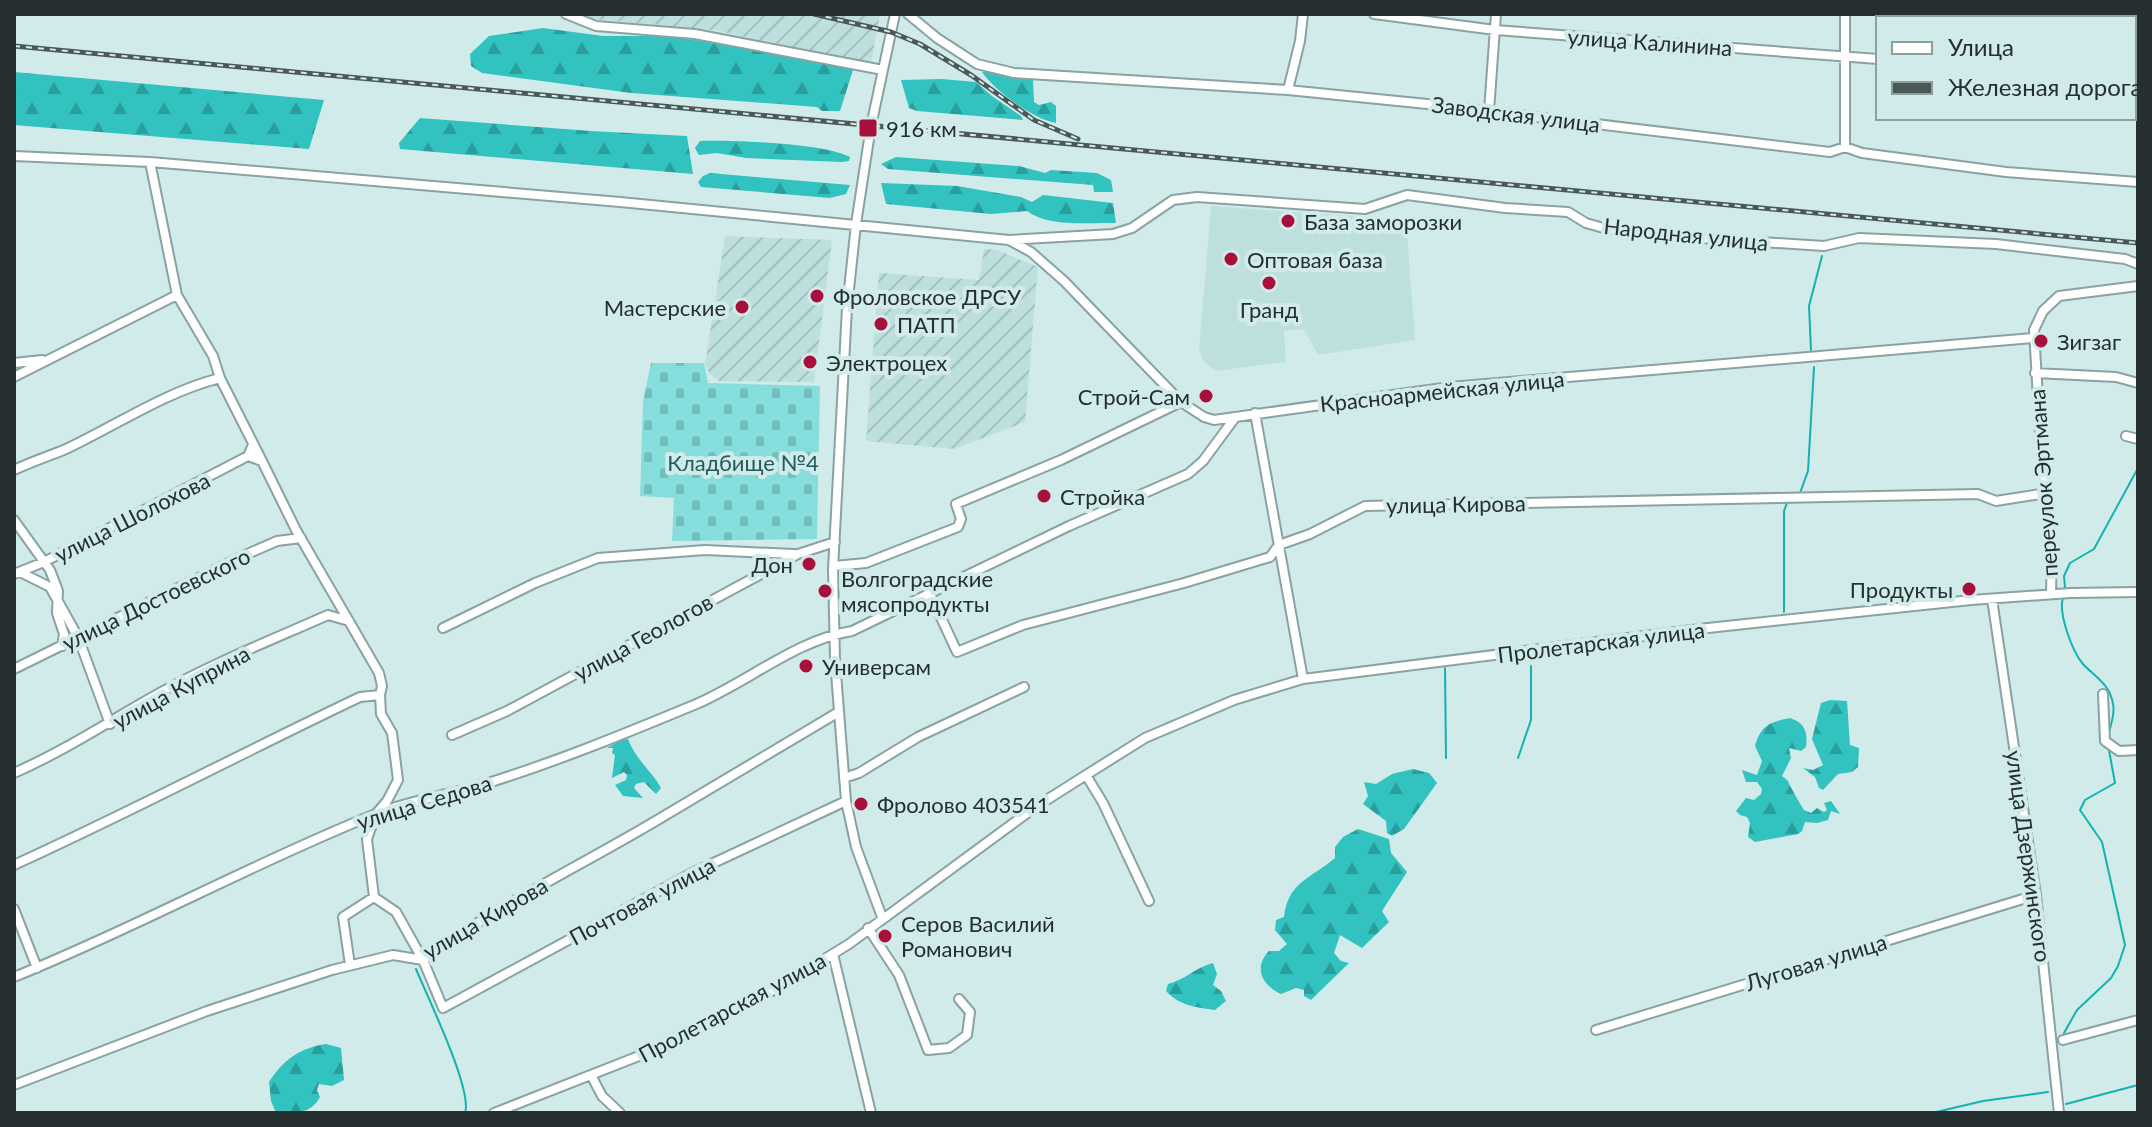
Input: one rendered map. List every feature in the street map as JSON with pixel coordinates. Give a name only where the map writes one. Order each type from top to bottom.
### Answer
[{"type":"street","points":[[566,14],[596,26],[695,34],[883,70]]},
{"type":"street","points":[[882,917],[856,847],[846,801],[837,713],[834,566],[847,308],[856,224],[870,130],[895,14]]},
{"type":"street","name":"Заводская улица","points":[[908,14],[937,38],[977,64],[1014,73],[1288,90],[1830,152],[1845,147],[1862,153],[2006,172],[2138,182]]},
{"type":"street","points":[[1288,90],[1303,14]]},
{"type":"street","name":"улица Калинина","points":[[1374,14],[1495,30],[1876,59]]},
{"type":"street","points":[[1489,111],[1496,14]]},
{"type":"street","points":[[1845,14],[1845,147]]},
{"type":"street","name":"Народная улица","points":[[14,156],[150,162],[1009,240],[1113,234],[1132,228],[1173,200],[1197,197],[1365,209],[1407,195],[1505,208],[1568,212],[1586,223],[1607,229],[1684,237],[1824,246],[1859,238],[1996,244],[2125,259],[2138,264]]},
{"type":"street","points":[[150,162],[177,295],[213,356],[220,378],[301,538],[379,673],[381,714],[392,733],[398,780],[391,804]]},
{"type":"street","points":[[1009,240],[1031,252],[1064,281],[1181,402],[1204,417],[1235,418]]},
{"type":"street","points":[[2033,338],[2037,322],[2051,301],[2068,293],[2138,286]]},
{"type":"street","points":[[14,377],[177,295]]},
{"type":"street","name":"переулок Эртмана","points":[[2033,338],[2052,562],[2051,594]]},
{"type":"street","name":"Красноармейская улица","points":[[1235,418],[1450,387],[2033,338]]},
{"type":"street","points":[[14,363],[47,360]]},
{"type":"street","name":"переулок Эртмана","points":[[2035,373],[2116,377],[2138,383]]},
{"type":"street","points":[[14,470],[67,448],[168,398],[220,378]]},
{"type":"street","points":[[834,566],[866,563],[958,527],[961,519],[956,504],[1061,460],[1181,402]]},
{"type":"street","points":[[1255,413],[1303,679]]},
{"type":"street","points":[[836,634],[852,631],[1069,526],[1188,474],[1203,461],[1235,418]]},
{"type":"street","points":[[2126,436],[2138,439]]},
{"type":"street","points":[[253,445],[248,456],[262,461]]},
{"type":"street","name":"улица Шолохова","points":[[17,573],[248,456]]},
{"type":"street","name":"улица Кирова","points":[[930,594],[957,652],[1023,625],[1270,557],[1279,545],[1310,534],[1365,506],[1978,494],[1996,501],[2047,493]]},
{"type":"street","points":[[14,520],[54,581],[57,613],[64,634],[62,646]]},
{"type":"street","name":"улица Достоевского","points":[[14,669],[266,546],[277,541],[301,538]]},
{"type":"street","name":"улица Геологов","points":[[452,735],[507,711],[798,554],[835,542]]},
{"type":"street","points":[[443,628],[535,583],[598,558],[658,556],[705,550],[798,554]]},
{"type":"street","points":[[17,573],[50,587],[78,637],[110,724]]},
{"type":"street","name":"Пролетарская улица","points":[[494,1113],[644,1054],[774,990],[833,954],[1034,808],[1086,775],[1157,732],[1234,700],[1303,679],[1708,628],[2051,594],[2138,592]]},
{"type":"street","points":[[337,598],[328,615],[350,621]]},
{"type":"street","name":"улица Дзержинского","points":[[1992,599],[2036,895],[2059,1113]]},
{"type":"street","name":"улица Куприна","points":[[14,773],[110,724],[150,698],[328,615]]},
{"type":"street","name":"улица Седова","points":[[14,977],[376,814],[391,804],[491,781],[694,705],[800,649],[836,634]]},
{"type":"street","points":[[844,778],[859,773],[918,737],[1024,687]]},
{"type":"street","points":[[2103,694],[2108,743],[2119,751],[2138,750]]},
{"type":"street","points":[[14,865],[360,697],[380,695]]},
{"type":"street","name":"улица Кирова","points":[[14,1085],[207,1011],[350,965],[393,955],[423,960],[450,940],[566,870],[651,824],[837,713]]},
{"type":"street","points":[[1086,775],[1103,803],[1149,901]]},
{"type":"street","name":"Почтовая улица","points":[[423,960],[443,1008],[692,873],[846,801]]},
{"type":"street","points":[[376,814],[367,839],[374,897],[396,912],[423,960]]},
{"type":"street","name":"Луговая улица","points":[[1596,1030],[2036,895]]},
{"type":"street","points":[[350,965],[343,917],[374,897]]},
{"type":"street","points":[[14,909],[37,968]]},
{"type":"street","points":[[868,928],[899,975],[928,1050],[949,1048],[967,1035],[970,1012],[959,999]]},
{"type":"street","points":[[833,954],[871,1113]]},
{"type":"street","points":[[2063,1040],[2138,1020]]},
{"type":"street","points":[[591,1075],[602,1096],[620,1113]]},
{"type":"shaded area","points":[[585,14],[880,14],[871,63],[713,30],[584,18]]},
{"type":"shaded area","points":[[1211,206],[1406,220],[1415,340],[1318,355],[1304,329],[1284,331],[1286,362],[1215,371],[1202,359],[1199,349]]},
{"type":"shaded area","name":"Фроловское ДРСУ","points":[[725,236],[832,240],[814,382],[719,381],[710,374],[705,365]]},
{"type":"shaded area","name":"ПАТП","points":[[984,249],[997,250],[1038,267],[1025,422],[954,449],[866,441],[879,273],[979,280]]},
{"type":"green space","points":[[543,28],[603,36],[667,36],[759,50],[853,70],[840,111],[822,111],[817,107],[631,93],[482,73],[471,66],[470,54],[489,36]]},
{"type":"green space","points":[[14,72],[324,100],[309,149],[14,125]]},
{"type":"green space","points":[[982,72],[1005,72],[1033,79],[1034,102],[1039,105],[1051,102],[1056,106],[1056,123],[1015,103]]},
{"type":"green space","points":[[901,80],[976,82],[1023,120],[909,108]]},
{"type":"green space","points":[[420,118],[687,136],[693,174],[400,149],[399,143]]},
{"type":"green space","points":[[700,141],[820,148],[850,157],[849,161],[842,162],[746,158],[717,153],[699,155],[695,148]]},
{"type":"green space","points":[[896,157],[1019,166],[1045,173],[1051,170],[1097,173],[1111,180],[1113,192],[1094,192],[1093,185],[888,169],[881,164]]},
{"type":"green space","points":[[710,173],[850,185],[846,194],[830,198],[701,187],[698,182]]},
{"type":"green space","points":[[881,183],[957,186],[1021,197],[1032,202],[1043,195],[1113,203],[1116,223],[1058,222],[1027,211],[991,214],[886,204]]},
{"type":"green space","name":"Кладбище №4","points":[[651,363],[704,363],[708,383],[820,386],[817,539],[672,541],[674,498],[640,496],[643,402]]},
{"type":"green space","points":[[1847,701],[1850,745],[1859,748],[1858,767],[1852,772],[1838,774],[1823,790],[1815,777],[1803,768],[1813,770],[1823,765],[1812,739],[1821,703]]},
{"type":"green space","points":[[1790,718],[1804,729],[1806,747],[1801,751],[1789,748],[1791,758],[1782,776],[1804,810],[1811,813],[1817,808],[1824,812],[1827,810],[1824,803],[1831,801],[1840,814],[1831,811],[1828,820],[1805,822],[1798,834],[1755,842],[1748,837],[1750,823],[1747,817],[1736,811],[1746,798],[1754,800],[1762,789],[1757,782],[1746,782],[1742,770],[1757,775],[1762,761],[1755,746],[1760,733],[1772,723]]},
{"type":"green space","points":[[628,739],[661,788],[656,794],[644,782],[636,784],[634,788],[643,798],[623,796],[615,785],[626,780],[627,775],[624,772],[612,778],[615,755],[613,748],[607,748]]},
{"type":"green space","points":[[1413,769],[1429,773],[1437,783],[1404,829],[1392,836],[1387,833],[1386,821],[1363,804],[1368,796],[1364,782],[1376,784],[1392,774]]},
{"type":"green space","points":[[1358,829],[1389,839],[1391,853],[1407,872],[1382,911],[1389,922],[1362,948],[1340,935],[1334,953],[1341,961],[1349,963],[1311,1000],[1304,996],[1304,990],[1296,988],[1281,994],[1269,986],[1261,970],[1269,951],[1279,951],[1287,944],[1275,930],[1276,920],[1284,917],[1295,888],[1335,858],[1335,847],[1343,837]]},
{"type":"green space","points":[[1213,963],[1217,974],[1213,985],[1221,991],[1226,1001],[1215,1010],[1182,1003],[1166,991],[1168,984]]},
{"type":"green space","points":[[326,1044],[341,1048],[344,1080],[332,1086],[319,1084],[317,1090],[320,1097],[307,1110],[276,1113],[269,1082],[287,1061],[300,1052]]},
{"type":"waterway","points":[[1811,350],[1809,306],[1822,256]]},
{"type":"waterway","points":[[1800,493],[1808,471],[1814,367]]},
{"type":"waterway","points":[[2065,588],[2064,576],[2070,563],[2094,549],[2138,468]]},
{"type":"waterway","points":[[1784,612],[1784,511],[1787,503]]},
{"type":"waterway","points":[[2063,598],[2064,622],[2075,650],[2111,697],[2113,711],[2108,735]]},
{"type":"waterway","points":[[1518,758],[1531,720],[1531,666]]},
{"type":"waterway","points":[[1445,668],[1446,758]]},
{"type":"waterway","points":[[2064,1033],[2077,1010],[2111,978],[2125,945],[2102,842],[2080,810],[2085,800],[2115,783],[2108,745]]},
{"type":"waterway","points":[[416,969],[456,1064],[466,1101],[465,1113]]},
{"type":"waterway","points":[[2066,1104],[2138,1085]]},
{"type":"waterway","points":[[1932,1113],[1983,1101],[2048,1092]]},
{"type":"railway","points":[[814,14],[891,32],[920,44],[971,75],[1034,120],[1078,139]]},
{"type":"railway","points":[[14,46],[2138,243]]},
{"type":"place","name":"916 км","points":[[868,128]]},
{"type":"place","name":"База заморозки","points":[[1288,221]]},
{"type":"place","name":"Оптовая база","points":[[1231,259]]},
{"type":"place","name":"Гранд","points":[[1269,283]]},
{"type":"place","name":"Фроловское ДРСУ","points":[[817,296]]},
{"type":"place","name":"Мастерские","points":[[742,307]]},
{"type":"place","name":"ПАТП","points":[[881,324]]},
{"type":"place","name":"Зигзаг","points":[[2041,341]]},
{"type":"place","name":"Электроцех","points":[[810,362]]},
{"type":"place","name":"Строй-Сам","points":[[1206,396]]},
{"type":"place","name":"Стройка","points":[[1044,496]]},
{"type":"place","name":"Дон","points":[[809,564]]},
{"type":"place","name":"Продукты","points":[[1969,589]]},
{"type":"place","name":"Волгоградские мясопродукты","points":[[825,591]]},
{"type":"place","name":"Универсам","points":[[806,666]]},
{"type":"place","name":"Фролово 403541","points":[[861,804]]},
{"type":"place","name":"Серов Василий Романович","points":[[885,936]]}]
